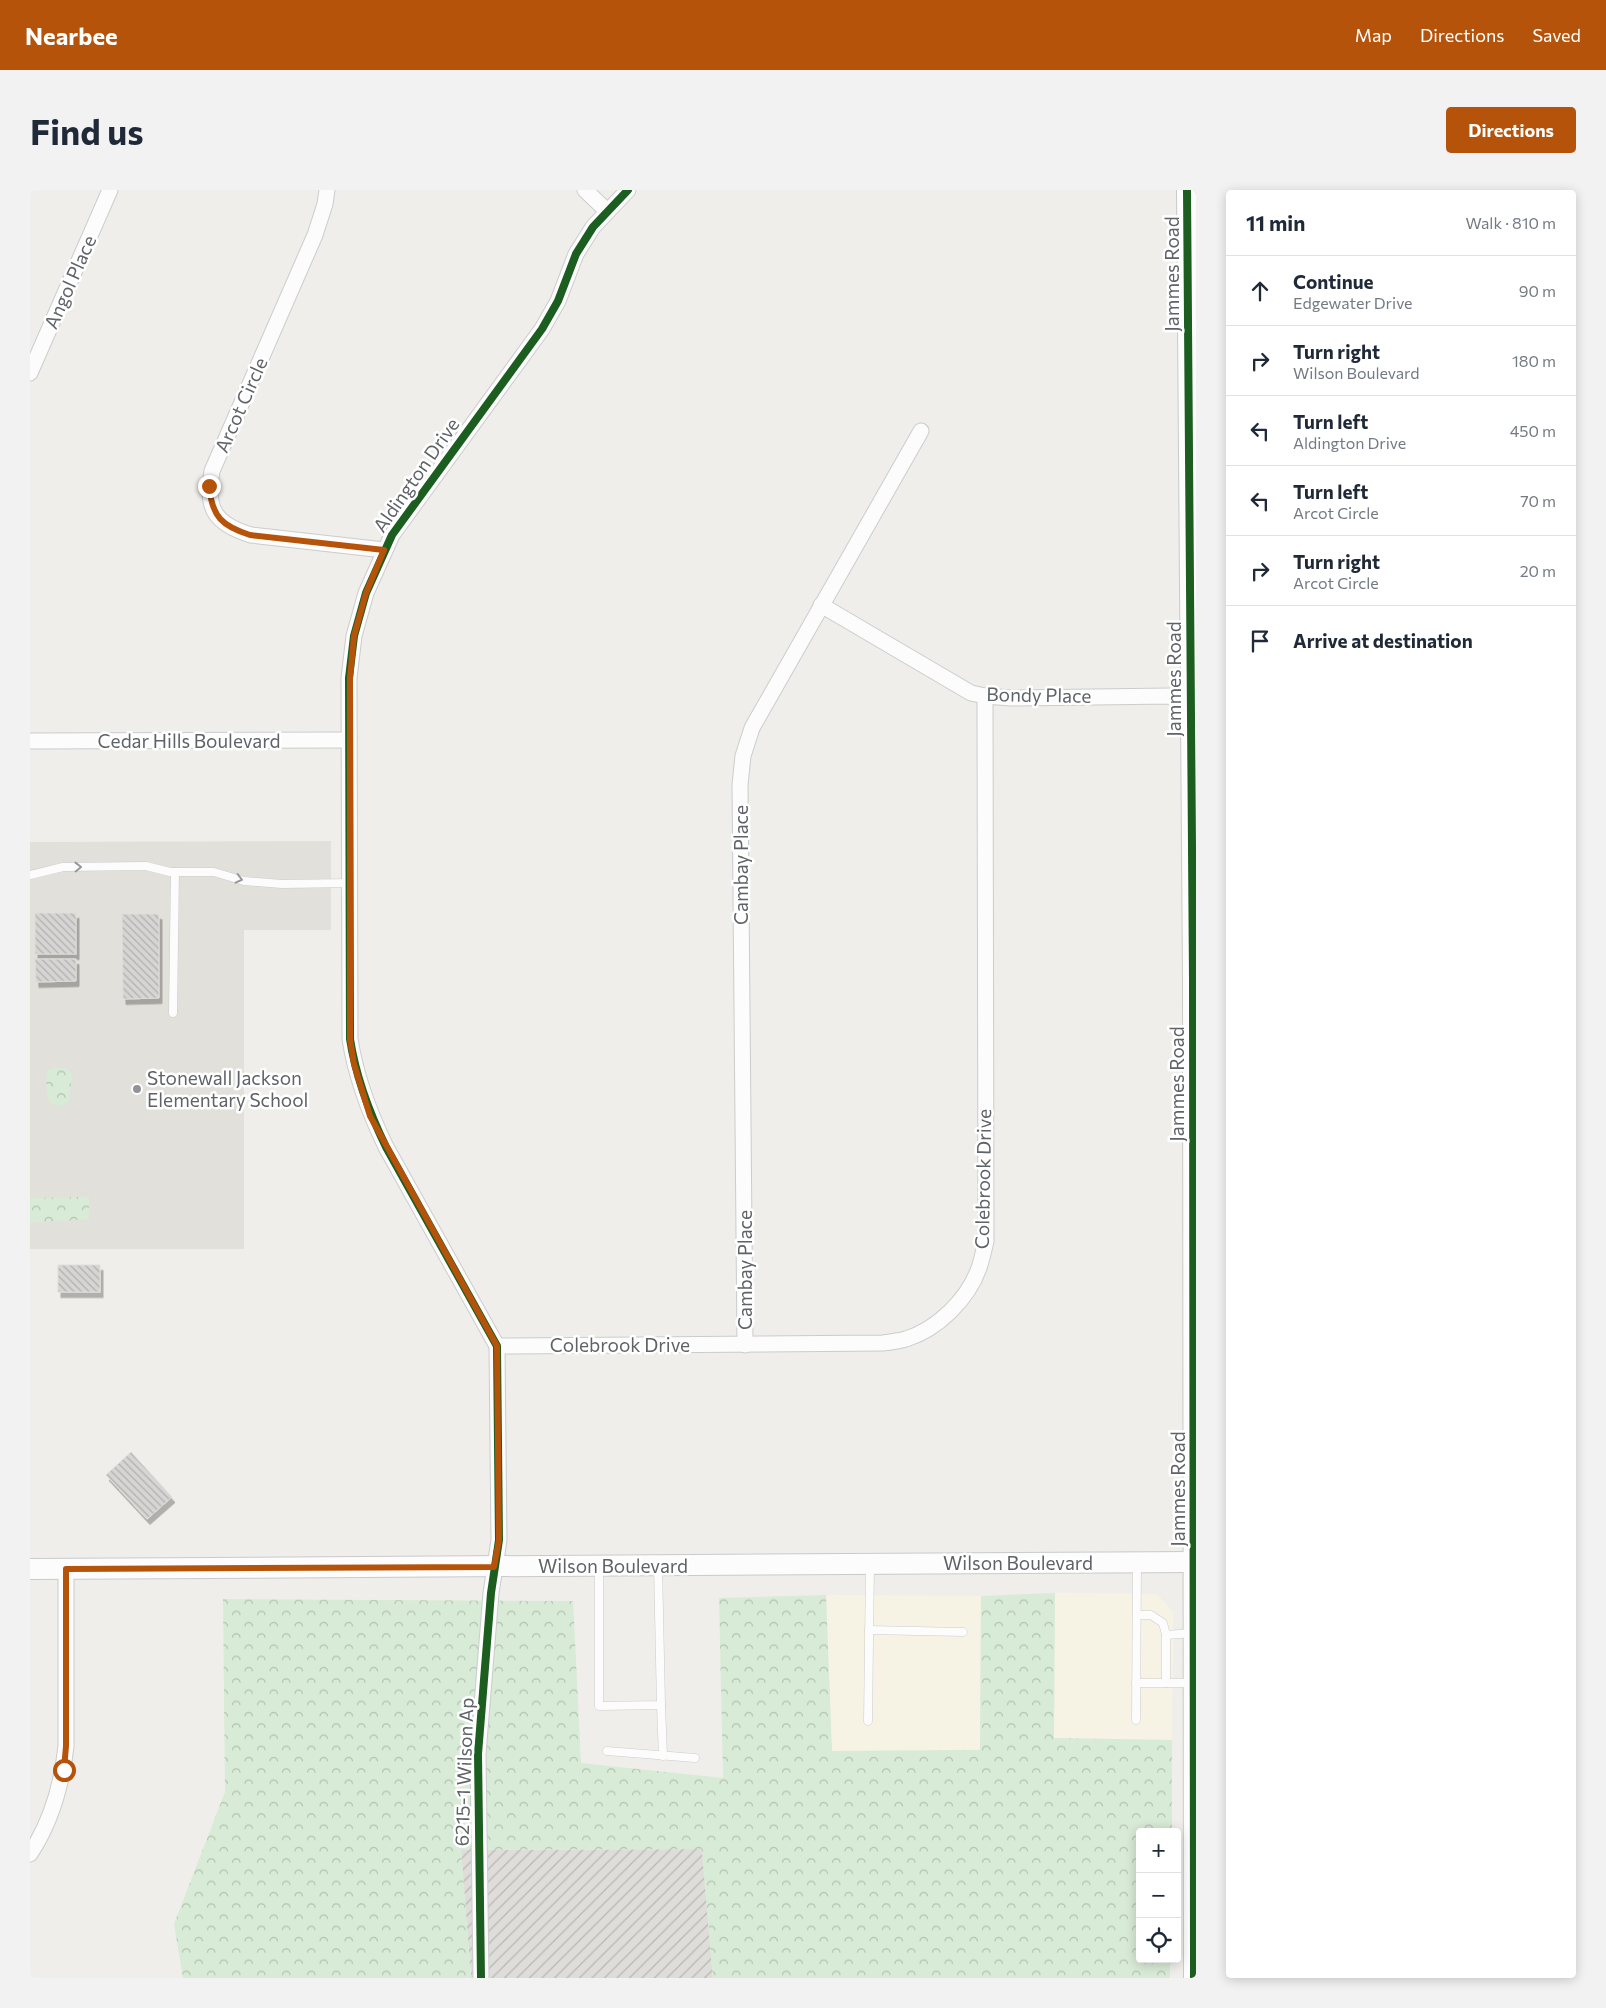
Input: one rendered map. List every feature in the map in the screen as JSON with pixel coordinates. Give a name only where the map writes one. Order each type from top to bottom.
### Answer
[{"type":"street","name":"Angol Place","points":[[30,373],[110,190]]},
{"type":"street","name":"Arcot Circle","points":[[327,190],[325,204],[315,235],[212,471],[209,486],[211,503],[219,518],[232,529],[250,535],[384,550]]},
{"type":"street","points":[[585,190],[607,211]]},
{"type":"street","name":"Aldington Drive","points":[[494,1567],[499,1540],[497,1346],[370,1116],[354,1064],[350,1039],[349,740],[350,678],[354,636],[366,593],[384,550],[408,511],[542,329],[558,301],[576,254],[593,227],[628,190]]},
{"type":"street","name":"Jammes Road","points":[[1188,190],[1194,980],[1196,1730],[1194,1978]]},
{"type":"street","name":"Cambay Place","points":[[745,1345],[740,785],[743,756],[752,728],[921,431]]},
{"type":"street","name":"Bondy Place","points":[[822,605],[971,693],[985,696],[1193,698]]},
{"type":"street","name":"Colebrook Drive","points":[[497,1346],[883,1343],[907,1338],[932,1326],[954,1307],[969,1288],[979,1268],[986,1241],[985,696]]},
{"type":"street","name":"Cedar Hills Boulevard","points":[[30,741],[349,740]]},
{"type":"street","name":"Wilson Boulevard","points":[[30,1569],[1195,1562]]},
{"type":"street","name":"6215-1 Wilson Ap","points":[[481,1978],[478,1754],[494,1567]]},
{"type":"street","points":[[30,1854],[41,1837],[64,1770],[66,1746],[66,1569]]},
{"type":"lane","points":[[30,874],[63,867],[146,866],[175,872],[214,872],[244,881],[282,884],[350,883]]},
{"type":"lane","points":[[173,1013],[175,872]]},
{"type":"lane","points":[[1136,1720],[1137,1562]]},
{"type":"lane","points":[[868,1721],[870,1564]]},
{"type":"lane","points":[[599,1566],[599,1706],[661,1705]]},
{"type":"lane","points":[[658,1566],[662,1756]]},
{"type":"lane","points":[[1137,1615],[1151,1615],[1163,1623],[1166,1635],[1166,1683]]},
{"type":"lane","points":[[1166,1635],[1195,1626]]},
{"type":"lane","points":[[869,1630],[963,1632]]},
{"type":"lane","points":[[1136,1683],[1195,1683]]},
{"type":"lane","points":[[607,1751],[695,1758]]},
{"type":"shaded area","name":"Stonewall Jackson Elementary School","points":[[331,841],[331,930],[244,930],[244,1249],[30,1249],[30,842]]},
{"type":"shaded area","points":[[1055,1593],[1157,1594],[1173,1612],[1172,1740],[1054,1738]]},
{"type":"shaded area","points":[[826,1595],[981,1596],[980,1750],[832,1751]]},
{"type":"shaded area","points":[[702,1849],[713,1978],[471,1978],[461,1850]]},
{"type":"green space","points":[[66,1068],[72,1074],[69,1101],[61,1106],[54,1105],[48,1099],[46,1081],[48,1070]]},
{"type":"green space","points":[[89,1197],[89,1219],[30,1223],[30,1198]]},
{"type":"green space","points":[[1055,1593],[1054,1738],[1172,1740],[1172,1828],[1136,1828],[1136,1963],[1170,1963],[1170,1978],[713,1978],[702,1849],[461,1850],[471,1978],[183,1978],[174,1924],[225,1792],[223,1599],[573,1601],[581,1763],[723,1778],[719,1598],[826,1595],[832,1751],[980,1750],[981,1596]]},
{"type":"building","points":[[35,913],[76,913],[76,954],[35,954]]},
{"type":"building","points":[[122,914],[159,914],[159,998],[123,999]]},
{"type":"building","points":[[35,959],[76,959],[76,981],[36,982]]},
{"type":"building","points":[[58,1265],[100,1265],[100,1292],[58,1292]]},
{"type":"building","points":[[131,1452],[172,1497],[147,1519],[106,1475]]},
{"type":"cycle path","points":[[481,1978],[478,1754],[491,1593],[499,1540],[497,1346],[386,1147],[374,1121],[356,1067],[350,1039],[349,678],[354,636],[366,593],[392,535],[542,329],[558,301],[576,254],[593,227],[628,190]]},
{"type":"cycle path","points":[[1187,190],[1193,980],[1194,1978]]},
{"type":"place","name":"Stonewall Jackson Elementary School","points":[[137,1089]]},
{"type":"route","points":[[64,1770],[66,1746],[66,1569],[494,1567],[499,1540],[497,1346],[370,1116],[354,1064],[350,1039],[350,678],[354,636],[366,593],[384,550],[250,535],[232,529],[219,518],[211,503],[209,486]]}]
